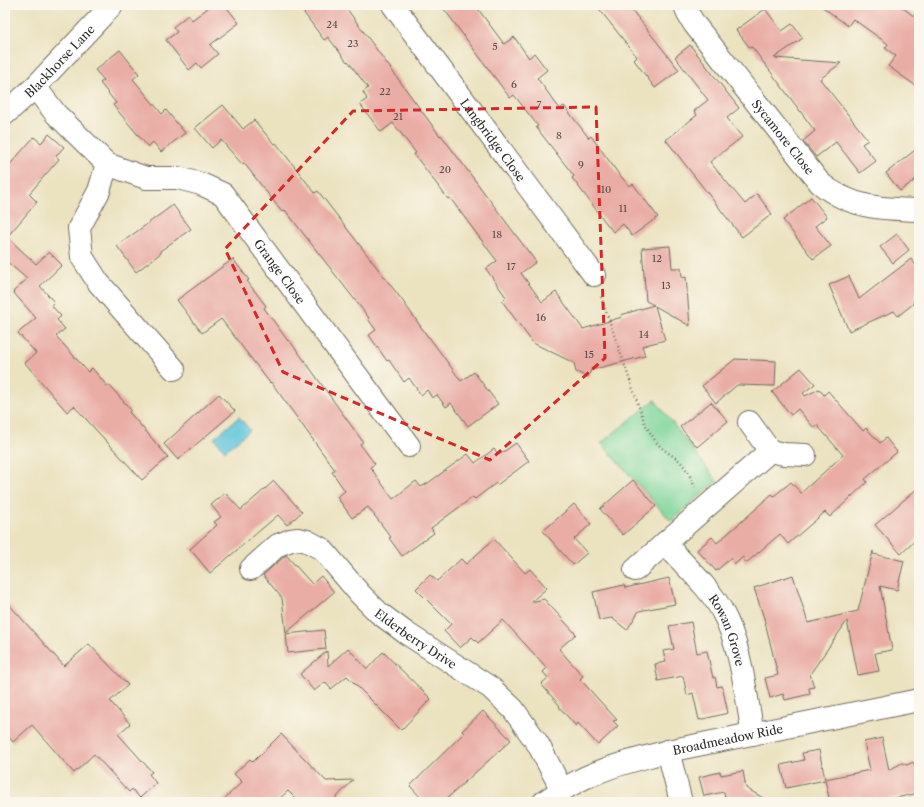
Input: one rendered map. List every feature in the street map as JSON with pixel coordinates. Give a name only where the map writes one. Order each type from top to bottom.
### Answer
[{"type":"street","name":"Blackhorse Lane","points":[[5,114],[35,88],[112,5]]},
{"type":"street","name":"Langbridge Close","points":[[393,5],[594,275]]},
{"type":"street","name":"Sycamore Close","points":[[685,5],[688,14],[695,25],[820,183],[831,192],[860,204],[877,208],[919,210]]},
{"type":"street","name":"Grange Close","points":[[35,88],[56,114],[107,164],[146,178],[178,178],[201,184],[224,194],[409,446]]},
{"type":"street","points":[[107,164],[99,191],[79,228],[82,257],[98,282],[174,369]]},
{"type":"street","points":[[749,422],[770,451],[784,454],[805,455]]},
{"type":"street","points":[[635,570],[770,451]]},
{"type":"street","name":"Elderberry Drive","points":[[250,569],[278,545],[291,540],[298,539],[306,541],[322,549],[360,594],[379,613],[406,633],[491,688],[513,709],[538,744],[562,790]]},
{"type":"street","name":"Rowan Grove","points":[[665,544],[707,590],[722,609],[737,648],[753,734]]},
{"type":"street","name":"Broadmeadow Ride","points":[[544,802],[562,790],[595,773],[668,751],[919,700]]},
{"type":"street","points":[[668,751],[682,802]]},
{"type":"path","points":[[594,275],[645,424],[656,442],[680,461],[688,472],[705,507]]},
{"type":"highlighted area","points":[[596,107],[605,358],[490,460],[283,372],[225,249],[353,111]]},
{"type":"green space","points":[[655,400],[717,481],[671,521],[601,443]]},
{"type":"water","points":[[239,417],[250,430],[225,451],[214,438]]},
{"type":"building","points":[[212,5],[225,5],[239,23],[210,45],[218,54],[201,68],[197,63],[189,70],[166,40],[177,32],[173,27],[188,15],[192,20]]},
{"type":"building","points":[[298,5],[344,5],[440,136],[441,135],[536,262],[521,273],[542,302],[556,292],[583,329],[654,305],[646,301],[642,248],[670,246],[672,268],[681,268],[682,278],[686,277],[690,326],[655,306],[665,340],[642,346],[645,356],[591,370],[588,377],[576,372],[574,363],[533,343],[502,301],[506,297],[486,269],[497,261],[450,198],[448,199],[414,154],[416,153],[393,123],[381,132],[360,104],[367,99],[363,92],[368,88],[328,37],[324,40]]},
{"type":"building","points":[[441,5],[475,5],[504,44],[514,37],[529,58],[534,53],[547,70],[537,78],[560,109],[564,106],[589,138],[591,136],[629,186],[633,184],[658,217],[632,236],[623,224],[613,232],[572,178],[574,176],[536,127],[538,126],[514,95],[510,98]]},
{"type":"building","points":[[596,5],[628,5],[679,70],[655,88],[634,60],[637,57]]},
{"type":"building","points":[[820,5],[899,5],[919,20],[919,88],[888,66],[896,56],[885,48],[888,44],[853,19],[848,26]]},
{"type":"building","points":[[765,9],[782,31],[792,24],[803,38],[774,58],[841,63],[820,79],[868,140],[862,144],[876,161],[860,173],[836,142],[816,157],[803,141],[815,131],[752,47],[750,48],[736,30]]},
{"type":"building","points":[[690,45],[739,108],[727,118],[742,137],[710,162],[745,204],[757,194],[772,214],[742,237],[666,140],[697,115],[694,111],[708,100],[675,57]]},
{"type":"building","points":[[120,50],[139,74],[133,79],[162,114],[166,110],[185,133],[161,152],[153,142],[148,147],[113,105],[116,103],[100,83],[104,80],[95,70]]},
{"type":"building","points":[[223,105],[243,129],[254,120],[274,144],[276,143],[315,193],[318,191],[402,300],[461,381],[474,372],[498,404],[468,426],[451,403],[446,407],[437,395],[432,398],[427,390],[421,395],[409,378],[404,382],[369,335],[376,330],[368,319],[369,318],[285,210],[282,212],[244,163],[242,164],[221,140],[212,148],[195,128]]},
{"type":"building","points":[[49,134],[64,147],[56,156],[59,159],[29,194],[37,202],[7,237],[36,264],[49,252],[62,265],[40,286],[54,302],[51,305],[61,316],[57,320],[65,329],[56,336],[88,372],[92,368],[107,386],[109,385],[131,410],[129,412],[168,457],[142,480],[74,406],[67,412],[25,363],[36,353],[18,333],[36,318],[13,292],[27,279],[5,260],[5,170],[34,137],[41,143]]},
{"type":"building","points":[[919,147],[919,177],[900,191],[886,173]]},
{"type":"building","points":[[811,197],[827,217],[815,226],[831,246],[813,259],[783,220]]},
{"type":"building","points":[[173,205],[191,229],[160,251],[161,253],[136,272],[117,246]]},
{"type":"building","points":[[897,234],[909,250],[893,263],[880,247]]},
{"type":"building","points":[[233,259],[266,306],[264,308],[304,360],[363,442],[360,444],[375,464],[370,467],[393,499],[416,481],[421,487],[428,483],[468,454],[475,463],[494,449],[499,455],[516,443],[529,461],[497,485],[496,483],[475,499],[473,497],[431,528],[434,533],[402,556],[389,538],[391,537],[368,507],[352,518],[337,497],[345,491],[332,472],[335,470],[271,382],[270,383],[221,319],[202,333],[177,300]]},
{"type":"building","points":[[911,259],[919,269],[919,290],[916,293],[913,304],[898,316],[894,311],[849,331],[829,285],[849,276],[859,299]]},
{"type":"building","points":[[735,359],[776,361],[775,386],[737,385],[716,403],[702,386]]},
{"type":"building","points":[[801,368],[815,384],[803,393],[805,396],[819,389],[824,395],[828,391],[863,431],[866,428],[880,443],[886,438],[897,452],[865,479],[867,482],[830,517],[825,512],[788,544],[780,534],[745,564],[743,557],[735,564],[731,558],[716,571],[697,550],[712,537],[717,543],[772,494],[774,496],[791,482],[801,493],[843,455],[817,425],[814,428],[798,409],[791,415],[772,392]]},
{"type":"building","points":[[219,394],[235,411],[178,460],[164,444]]},
{"type":"building","points":[[711,402],[728,421],[697,447],[680,427]]},
{"type":"building","points":[[633,480],[656,506],[623,535],[600,509]]},
{"type":"building","points":[[274,481],[302,512],[287,525],[278,515],[210,573],[190,549],[217,525],[214,522],[221,517],[211,505],[225,493],[241,510]]},
{"type":"building","points":[[919,487],[919,537],[901,554],[875,525]]},
{"type":"building","points":[[574,504],[591,524],[574,539],[587,553],[573,565],[543,531]]},
{"type":"building","points":[[494,539],[525,573],[530,569],[547,588],[531,602],[544,599],[576,634],[559,649],[583,676],[580,679],[617,720],[613,721],[618,726],[598,745],[578,723],[576,726],[541,684],[548,678],[543,672],[547,668],[503,620],[478,643],[472,637],[460,648],[444,631],[451,624],[416,589],[430,575],[437,581],[461,559],[466,564]]},
{"type":"building","points":[[873,551],[873,554],[904,561],[897,590],[880,586],[892,650],[875,653],[879,671],[858,675],[847,621],[810,674],[814,687],[809,688],[810,694],[785,700],[783,694],[770,698],[765,678],[778,675],[764,618],[754,588],[793,575],[808,623],[858,611]]},
{"type":"building","points":[[286,555],[312,584],[321,576],[334,592],[286,633],[282,598],[263,575]]},
{"type":"building","points":[[669,578],[675,604],[639,611],[627,630],[612,618],[599,620],[593,592],[624,585],[625,588]]},
{"type":"building","points":[[5,600],[64,666],[89,644],[128,685],[110,701],[130,724],[118,734],[152,772],[149,774],[156,783],[140,798],[132,789],[129,792],[94,754],[74,773],[32,725],[13,742],[5,733]]},
{"type":"building","points":[[691,622],[697,653],[707,651],[713,678],[715,677],[717,687],[722,686],[728,713],[699,720],[693,693],[687,695],[683,676],[658,681],[655,664],[666,662],[663,651],[674,649],[669,626]]},
{"type":"building","points":[[324,630],[326,649],[288,653],[286,634]]},
{"type":"building","points":[[348,648],[367,669],[383,652],[431,699],[401,730],[347,676],[331,689],[325,682],[314,691],[300,674],[327,651],[328,666]]},
{"type":"building","points":[[483,711],[511,740],[443,802],[425,802],[410,786],[464,733],[462,731]]},
{"type":"building","points":[[281,734],[326,781],[353,780],[332,802],[299,802],[288,791],[276,802],[221,802],[242,782],[234,774],[250,759],[253,762]]},
{"type":"building","points":[[882,738],[889,770],[902,763],[907,765],[913,762],[919,773],[919,793],[877,802],[830,802],[825,780],[786,788],[781,765],[804,760],[802,753],[819,750],[825,779],[870,770],[864,742]]},
{"type":"building","points":[[743,771],[746,788],[770,802],[726,802],[724,792],[704,796],[699,777],[720,772],[721,775]]}]
